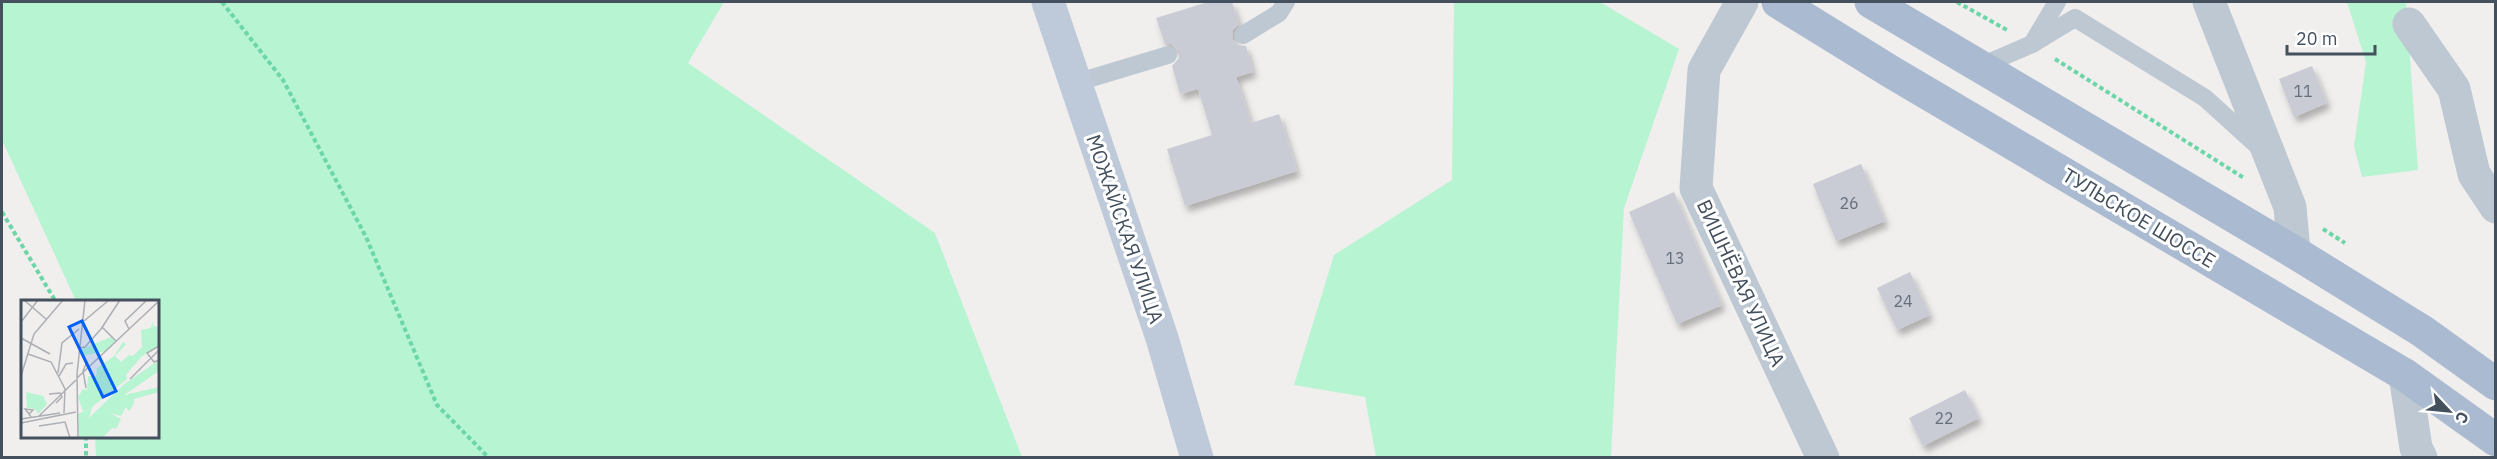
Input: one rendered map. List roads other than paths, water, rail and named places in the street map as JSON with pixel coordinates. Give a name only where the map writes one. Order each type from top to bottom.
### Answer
[{"type":"main road","name":"ТУЛЬСКОЕ ШОССЕ","points":[[1778,2],[1893,73],[2405,375],[2496,440]]},
{"type":"main road","points":[[1871,2],[2294,252],[2422,331],[2496,384]]},
{"type":"street","name":"МОЖАЙСКАЯ УЛИЦА","points":[[1048,2],[1162,338],[1197,458]]},
{"type":"street","name":"ВИШНЁВАЯ УЛИЦА","points":[[1742,2],[1704,70],[1696,188],[1823,458]]},
{"type":"street","points":[[2209,2],[2290,207],[2294,252]]},
{"type":"street","points":[[2409,24],[2454,89],[2474,174],[2496,207]]},
{"type":"street","points":[[2405,375],[2416,448],[2421,458]]},
{"type":"lane","points":[[1243,34],[1279,13],[1286,2]]},
{"type":"lane","points":[[2032,44],[2057,2]]},
{"type":"lane","points":[[1981,66],[2032,44],[2075,18],[2205,98],[2270,156]]},
{"type":"lane","points":[[1075,83],[1168,55]]}]
